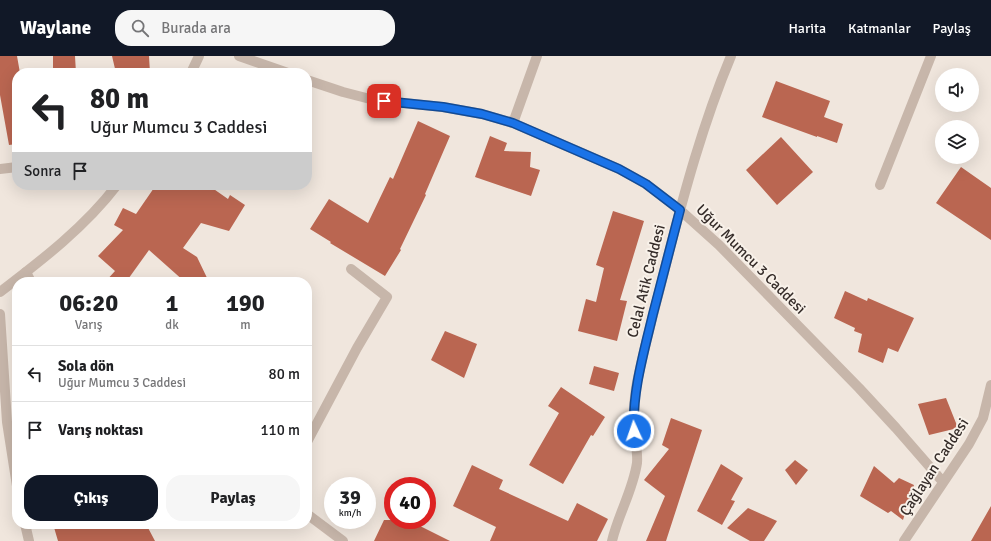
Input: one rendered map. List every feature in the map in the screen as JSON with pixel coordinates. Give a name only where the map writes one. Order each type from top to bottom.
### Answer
[{"type":"street","points":[[193,68],[199,56]]},
{"type":"street","points":[[239,56],[274,68]]},
{"type":"street","points":[[513,123],[537,56]]},
{"type":"street","name":"Celal Atik Caddesi","points":[[612,541],[637,464],[638,450],[634,431],[633,412],[636,388],[649,332],[697,148],[731,56]]},
{"type":"street","points":[[880,185],[931,56]]},
{"type":"street","name":"Uğur Mumcu 3 Caddesi","points":[[312,82],[374,100],[443,107],[482,114],[513,123],[619,169],[646,184],[680,210],[719,245],[896,428],[943,482]]},
{"type":"street","points":[[0,169],[12,168]]},
{"type":"street","points":[[20,277],[90,216],[113,190]]},
{"type":"street","points":[[312,433],[357,348],[387,297],[351,270]]},
{"type":"street","points":[[26,272],[28,277]]},
{"type":"street","points":[[0,292],[12,283]]},
{"type":"street","points":[[0,314],[7,422],[12,454]]},
{"type":"street","name":"Çağlayan Caddesi","points":[[904,541],[969,444],[983,418],[991,385]]},
{"type":"street","points":[[312,518],[343,541]]},
{"type":"street","points":[[26,529],[29,541]]},
{"type":"building","points":[[0,56],[17,56],[19,68],[12,68],[12,145],[9,145],[0,95]]},
{"type":"building","points":[[53,56],[75,56],[76,68],[53,68]]},
{"type":"building","points":[[112,56],[149,56],[150,68],[115,68]]},
{"type":"building","points":[[776,81],[830,101],[824,117],[843,124],[837,143],[762,117]]},
{"type":"building","points":[[418,121],[450,136],[425,194],[426,195],[400,249],[401,250],[385,276],[330,243],[331,242],[310,229],[329,199],[368,223],[390,177],[393,179]]},
{"type":"building","points":[[490,136],[507,143],[504,151],[531,152],[530,167],[540,170],[531,196],[475,177]]},
{"type":"building","points":[[781,137],[813,172],[777,205],[746,170]]},
{"type":"building","points":[[961,167],[991,188],[991,240],[936,203]]},
{"type":"building","points":[[153,190],[215,190],[228,199],[230,195],[245,205],[229,231],[201,223],[183,248],[197,257],[207,277],[179,277],[149,250],[130,277],[110,277],[115,271],[98,256],[123,230],[114,225],[123,208],[136,214]]},
{"type":"building","points":[[613,211],[644,221],[620,300],[627,301],[617,341],[578,331],[586,299],[596,302],[604,268],[596,265]]},
{"type":"building","points":[[845,291],[867,301],[868,298],[914,318],[898,352],[888,348],[883,363],[858,352],[862,334],[854,331],[855,328],[834,318]]},
{"type":"building","points":[[445,331],[477,344],[464,378],[431,360]]},
{"type":"building","points":[[594,366],[619,373],[614,391],[589,384]]},
{"type":"building","points":[[561,387],[605,417],[593,436],[591,435],[563,484],[529,465],[559,413],[548,406]]},
{"type":"building","points":[[946,398],[958,428],[929,435],[918,404]]},
{"type":"building","points":[[671,418],[702,430],[666,541],[646,541],[665,496],[644,480],[669,449],[662,445]]},
{"type":"building","points":[[795,460],[808,470],[796,485],[785,470]]},
{"type":"building","points":[[721,464],[743,478],[731,500],[735,501],[722,525],[697,511]]},
{"type":"building","points":[[472,465],[503,480],[499,489],[568,521],[577,503],[608,519],[597,541],[490,541],[496,527],[453,506]]},
{"type":"building","points":[[874,466],[894,483],[899,478],[914,485],[903,520],[891,511],[888,513],[860,496]]},
{"type":"building","points":[[991,506],[991,541],[971,541]]},
{"type":"building","points":[[748,508],[777,521],[764,541],[750,541],[727,528]]},
{"type":"building","points":[[384,520],[384,529],[426,529],[450,541],[374,541]]},
{"type":"building","points":[[54,529],[149,529],[155,541],[58,541]]},
{"type":"route","points":[[384,101],[443,107],[482,114],[513,123],[619,169],[646,184],[680,210],[636,388],[633,412],[634,431]]}]
